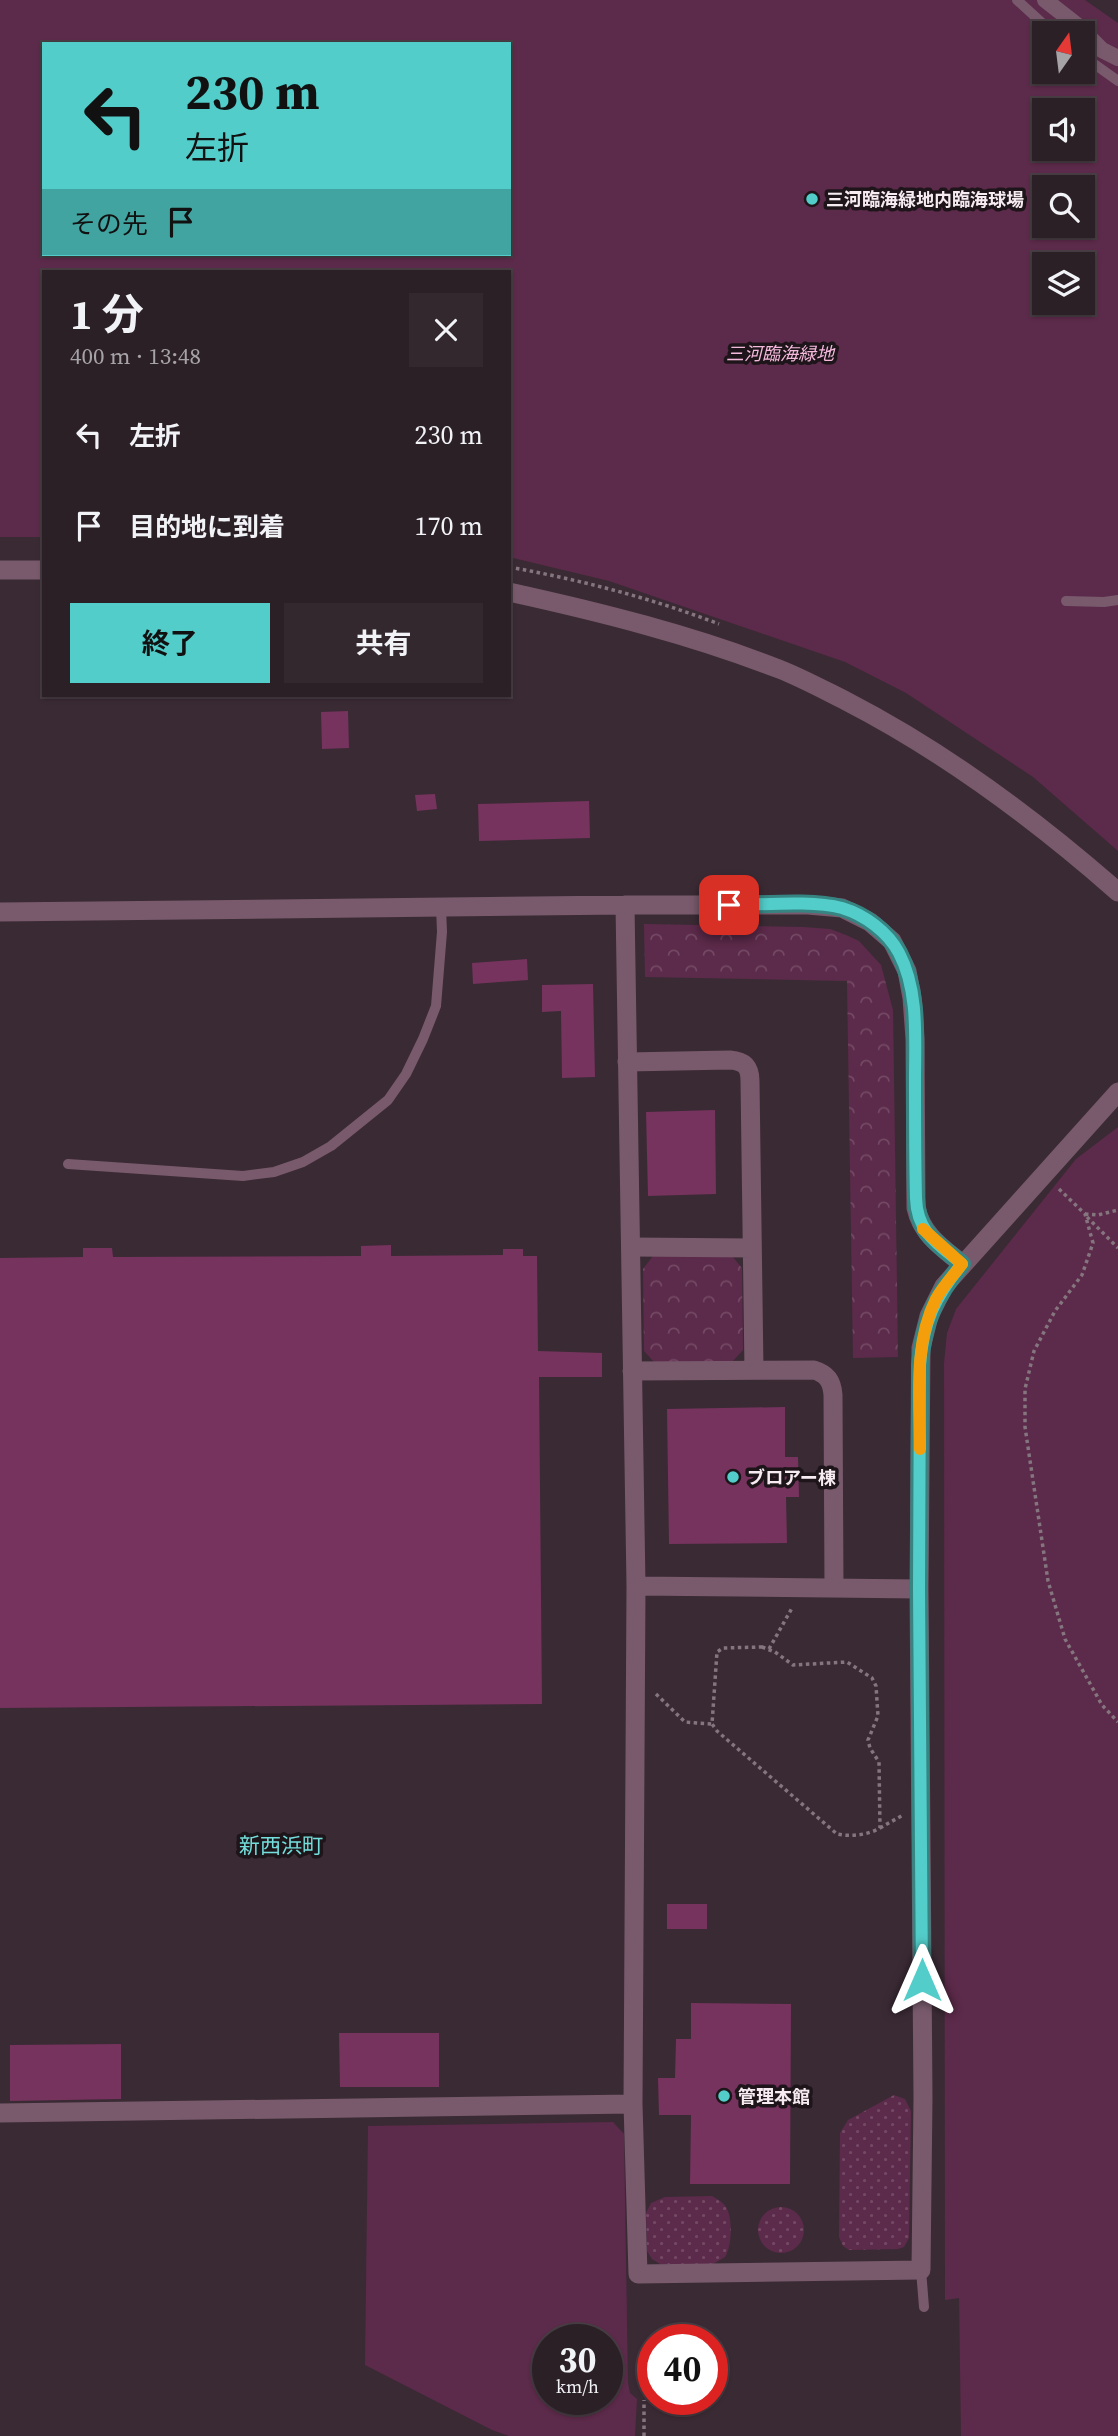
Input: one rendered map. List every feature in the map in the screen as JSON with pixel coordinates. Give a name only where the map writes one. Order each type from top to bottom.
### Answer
[{"type":"street","points":[[1045,0],[1077,25],[1102,50],[1118,58]]},
{"type":"street","points":[[0,570],[42,570]]},
{"type":"street","points":[[511,592],[588,609],[780,669],[886,722],[983,784],[1079,858],[1118,892]]},
{"type":"street","points":[[625,905],[636,1586],[633,2104],[638,2274],[921,2270],[921,1348],[927,1324],[944,1286],[1118,1092]]},
{"type":"street","points":[[0,912],[625,905],[826,906],[858,914],[892,941],[907,971],[915,1040],[916,1198],[919,1220],[926,1233],[962,1264]]},
{"type":"street","points":[[627,1062],[730,1060],[744,1063],[748,1067],[754,1370]]},
{"type":"street","points":[[631,1247],[752,1248]]},
{"type":"street","points":[[632,1371],[814,1370],[821,1372],[831,1382],[834,1587]]},
{"type":"street","points":[[636,1586],[919,1589]]},
{"type":"street","points":[[0,2113],[633,2104]]},
{"type":"lane","points":[[1017,0],[1040,21]]},
{"type":"lane","points":[[1096,66],[1118,81]]},
{"type":"lane","points":[[1066,601],[1118,600]]},
{"type":"lane","points":[[68,1164],[243,1176],[274,1172],[303,1162],[331,1146],[388,1100],[406,1074],[423,1038],[436,1006],[442,932],[441,907]]},
{"type":"lane","points":[[921,2270],[924,2307]]},
{"type":"path","points":[[1043,1173],[1118,1248]]},
{"type":"path","points":[[1085,1214],[1098,1215],[1118,1210]]},
{"type":"path","points":[[1085,1214],[1093,1243],[1082,1275],[1050,1320],[1034,1351],[1025,1389],[1024,1427],[1048,1581],[1065,1639],[1102,1705],[1118,1722]]},
{"type":"path","points":[[769,1649],[804,1587]]},
{"type":"path","points":[[880,1828],[879,1762],[868,1740],[878,1716],[876,1686],[872,1678],[847,1662],[793,1665],[762,1647],[723,1648],[717,1652],[712,1724],[717,1731],[837,1834],[871,1833],[880,1828],[905,1814]]},
{"type":"path","points":[[652,1690],[685,1722],[712,1724]]},
{"type":"path","points":[[644,2415],[644,2436]]},
{"type":"green space","name":"三河臨海緑地","points":[[0,0],[1085,0],[1118,23],[1118,851],[1033,777],[906,693],[845,662],[609,581],[511,557],[511,270],[42,270],[42,537],[0,537]]},
{"type":"green space","points":[[644,924],[830,929],[859,941],[881,965],[893,1010],[898,1357],[853,1358],[847,981],[645,977]]},
{"type":"green space","points":[[1118,1127],[1118,2436],[961,2436],[959,2298],[945,2300],[944,1363],[947,1333],[956,1309],[1076,1159]]},
{"type":"green space","points":[[731,1255],[742,1268],[743,1350],[732,1362],[655,1363],[644,1351],[643,1269],[653,1256]]},
{"type":"green space","points":[[894,2095],[905,2099],[911,2111],[909,2238],[904,2247],[898,2249],[849,2250],[843,2246],[839,2237],[840,2133],[848,2120]]},
{"type":"green space","points":[[613,2122],[624,2134],[628,2383],[630,2393],[637,2399],[635,2436],[509,2436],[492,2430],[365,2365],[368,2126]]},
{"type":"green space","points":[[712,2196],[724,2205],[730,2218],[730,2239],[725,2257],[713,2264],[660,2264],[652,2259],[647,2251],[646,2213],[651,2203],[665,2197]]},
{"type":"green space","points":[[781,2207],[797,2214],[804,2230],[797,2246],[781,2253],[765,2246],[758,2230],[765,2214]]},
{"type":"building","points":[[348,711],[349,748],[322,749],[321,712]]},
{"type":"building","points":[[435,794],[437,809],[417,811],[415,795]]},
{"type":"building","points":[[589,801],[590,838],[479,841],[478,804]]},
{"type":"building","points":[[527,959],[528,980],[473,984],[472,963]]},
{"type":"building","points":[[593,984],[595,1077],[562,1078],[561,1011],[542,1012],[542,985]]},
{"type":"building","points":[[715,1110],[716,1194],[648,1196],[646,1112]]},
{"type":"building","points":[[391,1245],[391,1256],[503,1255],[503,1249],[523,1249],[523,1256],[537,1256],[538,1351],[602,1353],[602,1377],[539,1377],[542,1704],[0,1708],[0,1258],[83,1257],[83,1248],[112,1248],[113,1257],[361,1256],[361,1246]]},
{"type":"building","name":"ブロアー棟","points":[[785,1407],[785,1457],[798,1457],[799,1497],[786,1497],[787,1543],[669,1544],[667,1409]]},
{"type":"building","points":[[667,1904],[707,1904],[707,1929],[667,1929]]},
{"type":"building","name":"管理本館","points":[[691,2003],[791,2004],[790,2184],[690,2184],[691,2115],[659,2115],[658,2078],[675,2078],[676,2039],[691,2039]]},
{"type":"building","points":[[339,2033],[439,2033],[439,2087],[340,2087]]},
{"type":"building","points":[[121,2044],[121,2099],[10,2101],[10,2045]]},
{"type":"slow traffic","points":[[920,1449],[920,1365],[924,1332],[936,1300],[962,1264],[923,1229]]},
{"type":"place","name":"三河臨海緑地内臨海球場","points":[[812,199]]},
{"type":"place","name":"ブロアー棟","points":[[733,1477]]},
{"type":"place","name":"管理本館","points":[[724,2096]]},
{"type":"district","name":"新西浜町","points":[[281,1845]]},
{"type":"route","points":[[729,905],[842,908],[858,914],[892,941],[907,971],[912,998],[915,1040],[916,1208],[926,1233],[962,1264],[944,1286],[929,1315],[920,1365],[922,1980]]}]
